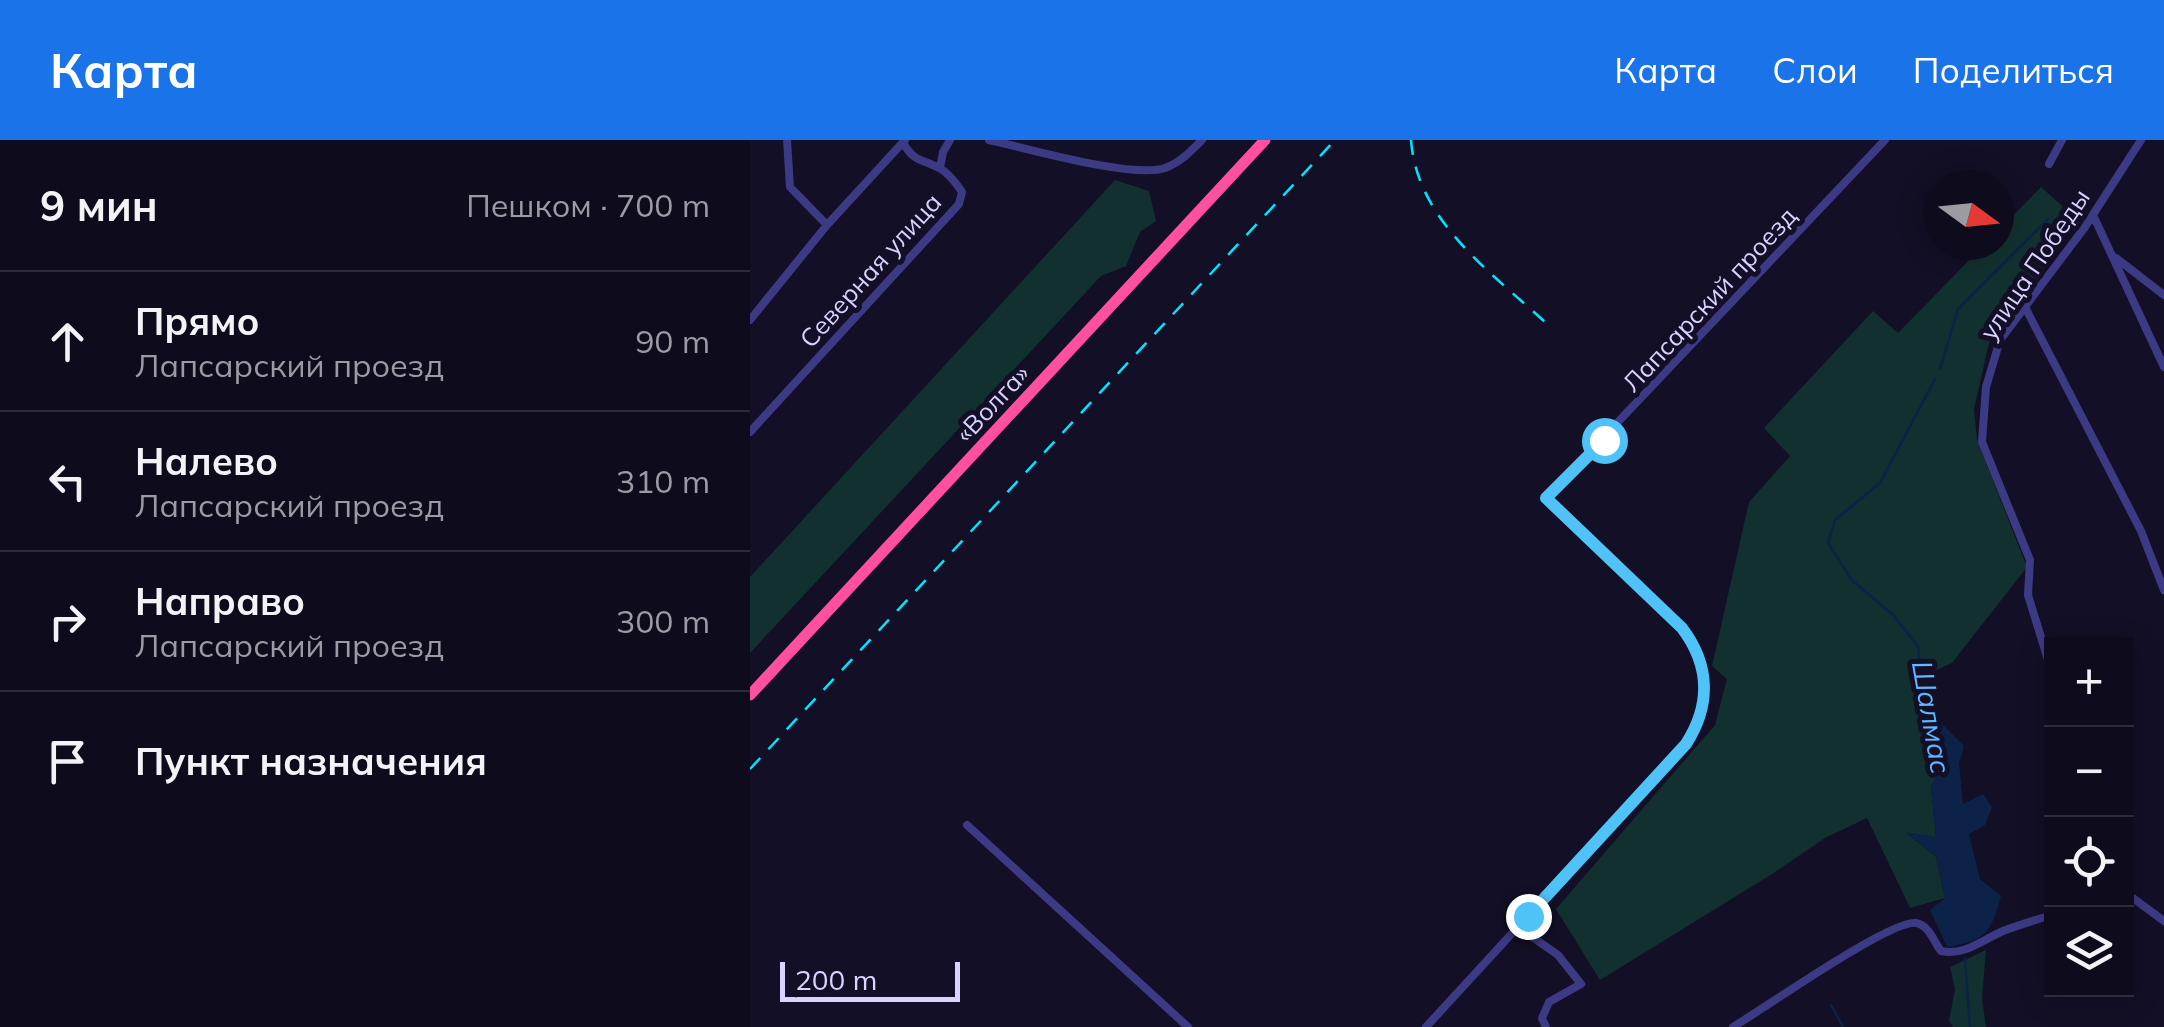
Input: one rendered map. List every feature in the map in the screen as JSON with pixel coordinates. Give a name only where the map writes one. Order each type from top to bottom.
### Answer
[{"type":"highway","name":"«Волга»","points":[[750,695],[1265,140]]},
{"type":"street","points":[[787,140],[790,187],[827,224]]},
{"type":"street","points":[[940,168],[950,140]]},
{"type":"street","points":[[989,140],[1126,169],[1162,169],[1184,158],[1202,140]]},
{"type":"street","name":"Лапсарский проезд","points":[[1426,1027],[1686,744],[1699,724],[1705,702],[1699,657],[1688,636],[1546,498],[1885,140]]},
{"type":"street","points":[[2049,164],[2062,140]]},
{"type":"street","name":"улица Победы","points":[[2044,647],[2028,595],[2030,560],[1982,442],[1986,387],[2000,340],[2092,215],[2140,140]]},
{"type":"street","points":[[750,320],[827,224],[904,141]]},
{"type":"street","name":"Северная улица","points":[[750,432],[959,204],[962,192],[940,168],[916,160],[904,141]]},
{"type":"street","points":[[2092,215],[2164,367]]},
{"type":"street","points":[[2113,255],[2164,295]]},
{"type":"street","points":[[2026,309],[2141,531],[2164,590]]},
{"type":"street","points":[[968,825],[1188,1027]]},
{"type":"street","points":[[2134,901],[2164,920]]},
{"type":"street","points":[[1733,1027],[1838,959],[1902,925],[1922,925],[1940,951],[1950,953],[2044,917]]},
{"type":"street","points":[[1518,926],[1558,955],[1580,984],[1549,1002],[1542,1018],[1546,1027]]},
{"type":"green space","points":[[1115,180],[1149,191],[1156,221],[1140,232],[1126,266],[1101,276],[750,653],[750,577]]},
{"type":"green space","points":[[2041,187],[2078,220],[1989,343],[1974,409],[1977,440],[2027,567],[1952,663],[1921,677],[1919,711],[1939,771],[1931,787],[1936,838],[1908,834],[1936,857],[1945,898],[1910,908],[1867,818],[1825,838],[1600,980],[1556,909],[1715,725],[1727,679],[1712,666],[1749,502],[1790,456],[1764,428],[1873,311],[1898,333],[1969,260],[2014,260],[2014,215]]},
{"type":"green space","points":[[1986,950],[1982,998],[1986,1027],[1953,1027],[1949,1021],[1955,989],[1950,967]]},
{"type":"water","points":[[1921,677],[1943,725],[1964,746],[1959,763],[1963,804],[1983,794],[1992,807],[1985,825],[1969,834],[1980,879],[2001,896],[1985,933],[1970,942],[1947,947],[1930,910],[1945,898],[1936,857],[1906,832],[1936,837],[1931,787],[1939,771],[1919,711]]},
{"type":"waterway","name":"Шалмас","points":[[1940,369],[1958,309],[2048,219]]},
{"type":"waterway","name":"Шалмас","points":[[1921,676],[1918,646],[1893,615],[1852,580],[1828,543],[1835,520],[1880,483],[1935,379]]},
{"type":"waterway","name":"Шалмас","points":[[1965,958],[1970,1027]]},
{"type":"waterway","points":[[1831,1005],[1843,1027]]},
{"type":"railway","points":[[750,769],[1335,140]]},
{"type":"railway","points":[[1411,140],[1416,169],[1442,220],[1481,264],[1546,323]]},
{"type":"route","points":[[1528,916],[1686,744],[1704,711],[1699,657],[1682,628],[1546,498],[1604,440]]}]
